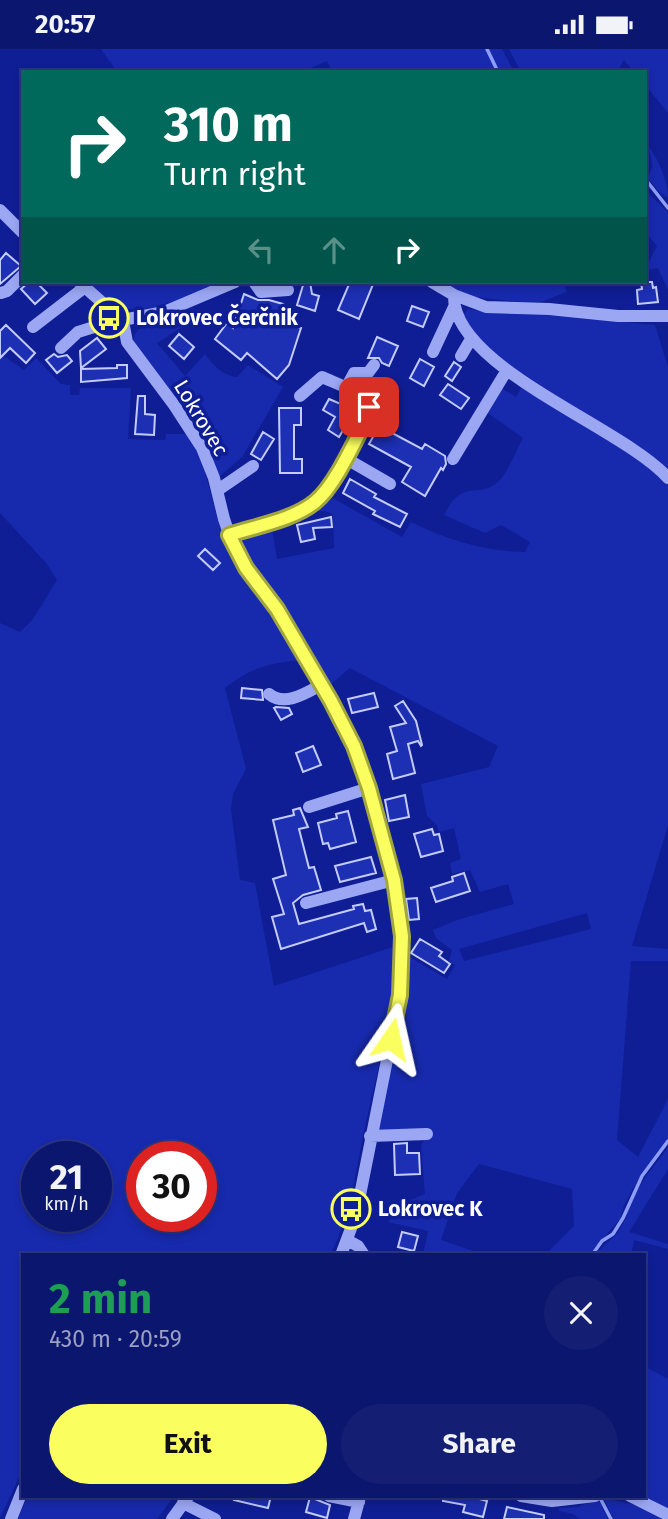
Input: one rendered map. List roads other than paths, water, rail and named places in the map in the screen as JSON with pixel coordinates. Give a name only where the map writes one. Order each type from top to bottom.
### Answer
[{"type":"street","points":[[0,210],[21,231]]},
{"type":"street","points":[[1,293],[7,291],[21,277]]},
{"type":"street","points":[[33,327],[82,284],[123,321]]},
{"type":"street","points":[[61,348],[78,332],[164,312],[228,284]]},
{"type":"street","points":[[255,284],[261,292],[288,290]]},
{"type":"street","points":[[437,284],[454,301],[471,339],[507,370],[646,460],[668,478]]},
{"type":"street","points":[[454,301],[486,307],[618,316],[668,316]]},
{"type":"street","points":[[433,352],[454,301]]},
{"type":"street","name":"Lokrovec","points":[[123,321],[127,342],[202,448],[218,490],[229,535],[246,568],[277,609],[354,746],[369,788],[394,880],[402,936],[400,995],[356,1215],[342,1253]]},
{"type":"street","points":[[461,356],[471,339]]},
{"type":"street","points":[[346,388],[354,373],[368,373],[374,365]]},
{"type":"street","points":[[453,460],[507,370]]},
{"type":"street","points":[[229,535],[303,510],[317,501],[330,484],[369,414],[369,407],[364,399],[322,377],[300,396]]},
{"type":"street","points":[[345,458],[390,484]]},
{"type":"street","points":[[218,490],[253,465]]},
{"type":"street","points":[[269,694],[274,698],[294,698],[321,685]]},
{"type":"street","points":[[309,807],[369,788]]},
{"type":"street","points":[[306,904],[394,880]]},
{"type":"street","points":[[370,1136],[427,1134]]},
{"type":"street","points":[[347,1240],[358,1246],[363,1253]]},
{"type":"street","points":[[11,1519],[21,1494]]},
{"type":"street","points":[[532,1498],[552,1501],[577,1498]]},
{"type":"street","points":[[634,1498],[668,1515]]},
{"type":"street","points":[[172,1519],[186,1499],[215,1519]]},
{"type":"street","points":[[354,1519],[360,1499]]},
{"type":"waterway","points":[[487,49],[497,70]]},
{"type":"waterway","points":[[647,181],[668,208]]},
{"type":"waterway","points":[[593,1253],[602,1241],[613,1234],[642,1176],[668,1141]]},
{"type":"waterway","points":[[600,1498],[611,1519]]},
{"type":"place","name":"Lokrovec Čerčnik","points":[[109,318]]},
{"type":"place","name":"Lokrovec K","points":[[351,1209]]}]
